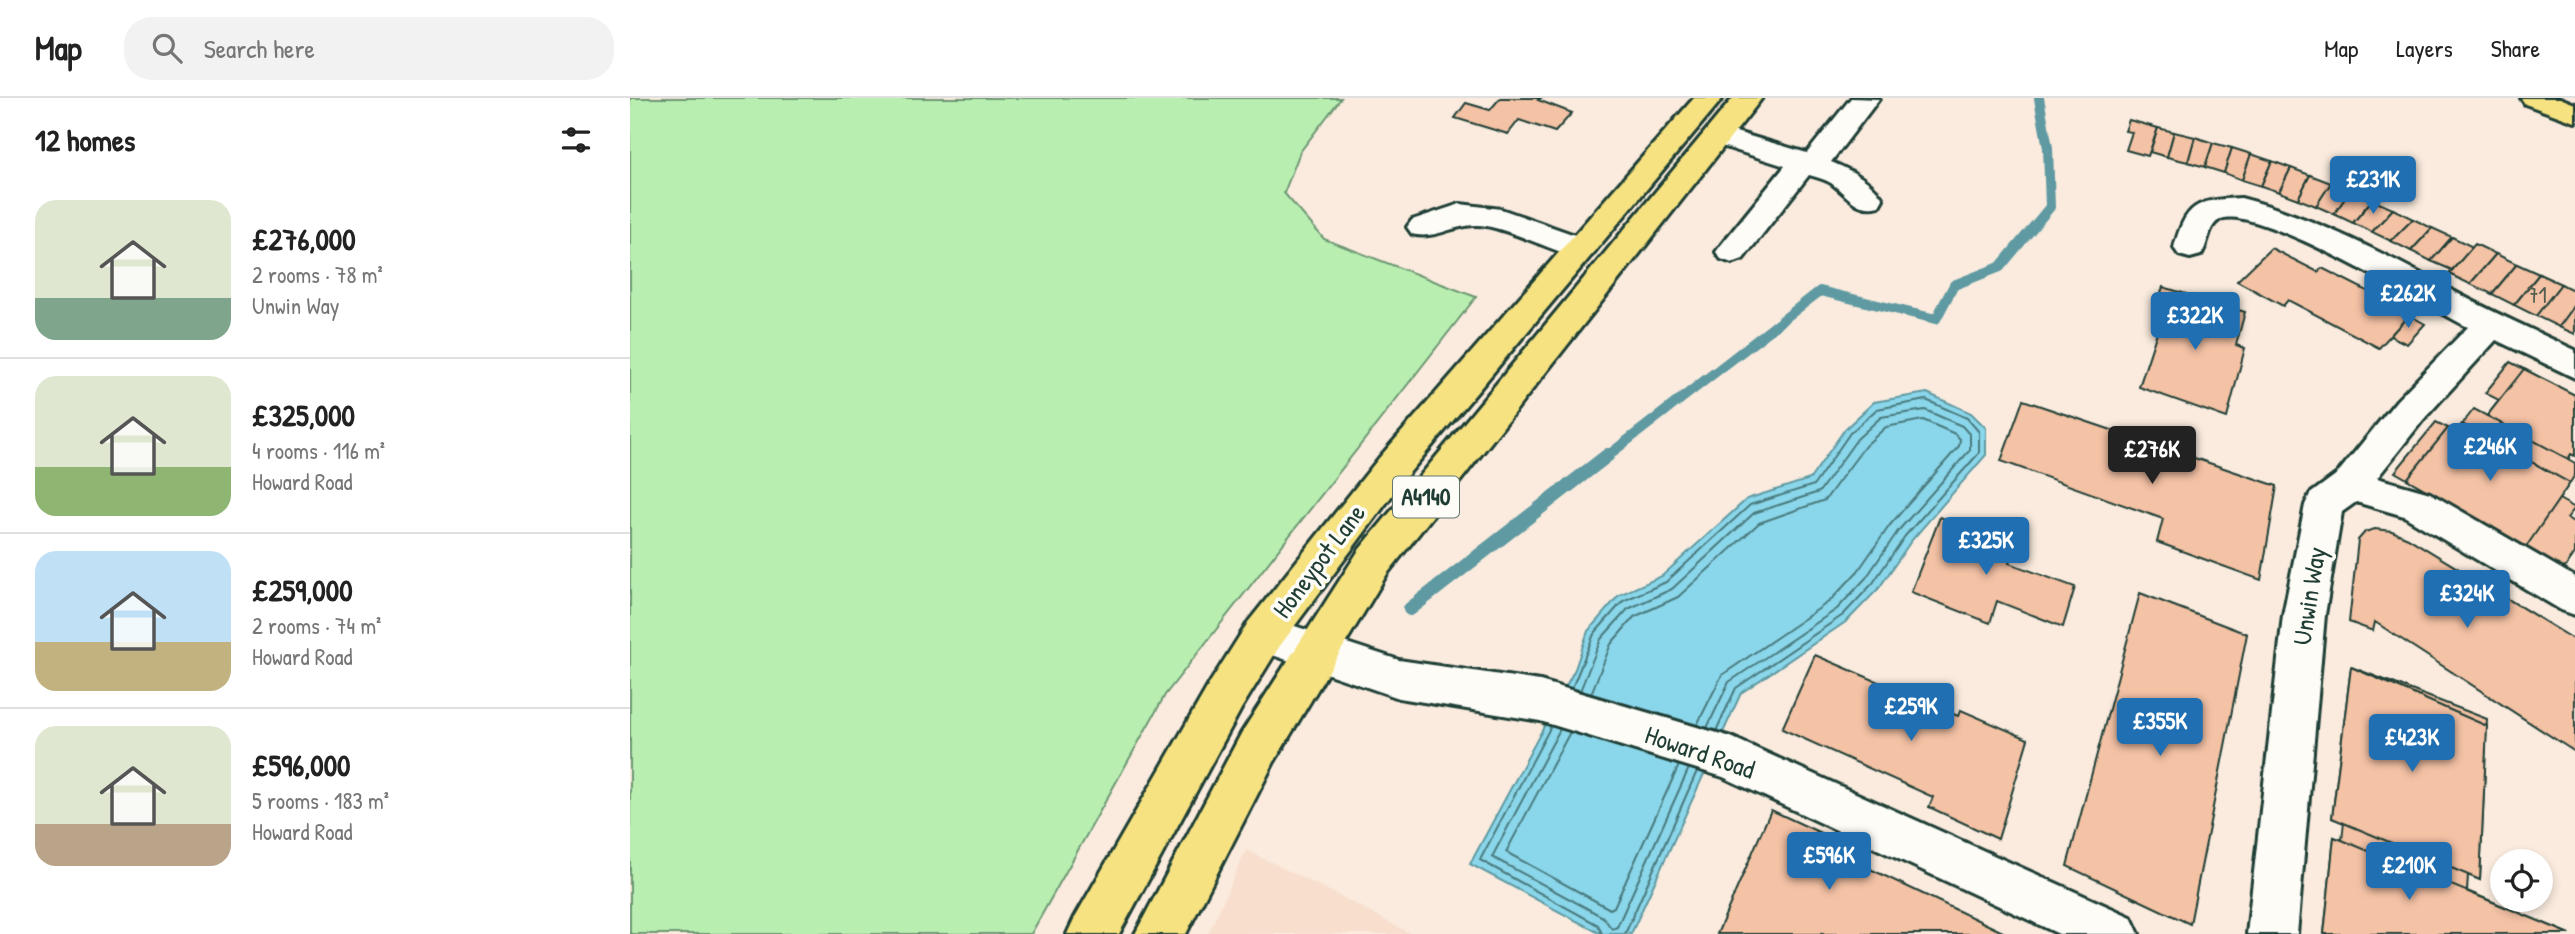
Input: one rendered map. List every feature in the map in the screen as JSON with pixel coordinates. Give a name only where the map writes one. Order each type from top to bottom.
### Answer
[{"type":"main road","name":"Honeypot Lane","points":[[1092,934],[1226,695],[1264,634],[1392,468],[1709,98]]},
{"type":"main road","name":"Honeypot Lane","points":[[1160,934],[1258,747],[1315,651],[1373,562],[1748,98]]},
{"type":"main road","points":[[2535,98],[2575,114]]},
{"type":"street","points":[[1732,252],[1865,99]]},
{"type":"street","points":[[1719,136],[1840,176],[1868,199]]},
{"type":"street","points":[[2190,248],[2197,221],[2215,209],[2241,208],[2297,227],[2393,271],[2491,324],[2575,365]]},
{"type":"street","points":[[1423,227],[1460,214],[1489,216],[1581,248]]},
{"type":"street","name":"Unwin Way","points":[[2272,934],[2304,615],[2324,505],[2350,485],[2410,410],[2491,324]]},
{"type":"street","points":[[2350,485],[2416,504],[2575,598]]},
{"type":"street","name":"Howard Road","points":[[1264,634],[1399,679],[1540,701],[1731,758],[2114,934]]},
{"type":"shaded area","points":[[1246,850],[1342,897],[1411,934],[1208,934]]},
{"type":"green space","points":[[630,98],[1341,98],[1300,152],[1284,193],[1324,239],[1476,297],[1165,695],[1031,934],[630,934]]},
{"type":"water","points":[[1927,393],[1971,413],[1986,428],[1986,455],[1911,541],[1879,588],[1847,621],[1741,693],[1631,934],[1601,934],[1470,864],[1575,669],[1588,631],[1619,595],[1662,576],[1747,499],[1810,479],[1845,429],[1874,402]]},
{"type":"building","points":[[1500,98],[1541,98],[1538,100],[1572,113],[1555,132],[1519,120],[1508,134],[1455,118],[1466,103],[1490,110]]},
{"type":"building","points":[[2129,120],[2158,128],[2148,156],[2126,150],[2132,132],[2125,131]]},
{"type":"building","points":[[2158,128],[2174,132],[2167,157],[2150,152]]},
{"type":"building","points":[[2174,132],[2195,137],[2188,162],[2167,157]]},
{"type":"building","points":[[2195,137],[2213,143],[2205,167],[2188,162]]},
{"type":"building","points":[[2213,143],[2232,148],[2224,173],[2205,167]]},
{"type":"building","points":[[2232,148],[2251,154],[2242,180],[2224,173]]},
{"type":"building","points":[[2251,154],[2272,161],[2261,186],[2242,180]]},
{"type":"building","points":[[2272,161],[2291,168],[2279,192],[2261,186]]},
{"type":"building","points":[[2291,168],[2310,175],[2298,199],[2279,192]]},
{"type":"building","points":[[2310,175],[2331,183],[2316,206],[2298,199]]},
{"type":"building","points":[[2331,183],[2351,190],[2334,214],[2316,206]]},
{"type":"building","points":[[2351,190],[2372,200],[2353,223],[2334,214]]},
{"type":"building","points":[[2372,200],[2393,209],[2372,232],[2353,223]]},
{"type":"building","points":[[2393,209],[2413,219],[2391,241],[2372,232]]},
{"type":"building","points":[[2413,219],[2432,228],[2411,251],[2391,241]]},
{"type":"building","points":[[2432,228],[2452,237],[2431,261],[2411,251]]},
{"type":"building","points":[[2452,237],[2473,247],[2452,270],[2431,261]]},
{"type":"building","points":[[2475,244],[2496,254],[2470,284],[2449,274]]},
{"type":"building","points":[[2271,248],[2318,272],[2322,268],[2411,313],[2379,348],[2288,300],[2283,306],[2237,281]]},
{"type":"building","points":[[2496,254],[2517,264],[2492,294],[2470,284]]},
{"type":"building","points":[[2517,264],[2539,274],[2514,305],[2492,294]]},
{"type":"building","points":[[2539,274],[2561,284],[2536,316],[2514,305]]},
{"type":"building","points":[[2561,284],[2575,291],[2575,305],[2559,327],[2536,316]]},
{"type":"building","points":[[2163,287],[2245,312],[2236,345],[2245,348],[2227,418],[2139,387],[2162,317],[2154,314]]},
{"type":"building","points":[[2575,305],[2575,334],[2559,327]]},
{"type":"building","points":[[2409,315],[2425,324],[2407,344],[2390,336]]},
{"type":"building","points":[[2510,362],[2575,395],[2575,456],[2571,454],[2568,459],[2575,463],[2575,475],[2559,499],[2575,508],[2567,518],[2575,523],[2575,553],[2564,569],[2395,472],[2436,422],[2456,432],[2474,409],[2487,416],[2499,400],[2485,393]]},
{"type":"building","points":[[2524,369],[2575,395],[2575,456],[2571,454],[2568,459],[2487,416]]},
{"type":"building","points":[[2023,400],[2277,486],[2261,580],[2157,542],[2163,519],[2001,461]]},
{"type":"building","points":[[2462,424],[2570,483],[2526,547],[2407,479],[2448,428],[2456,432]]},
{"type":"building","points":[[1940,517],[2015,545],[2009,563],[2075,587],[2063,627],[1997,601],[1990,623],[1911,592]]},
{"type":"building","points":[[2375,529],[2392,531],[2408,538],[2575,640],[2575,752],[2375,622],[2373,631],[2349,622],[2358,540],[2365,532]]},
{"type":"building","points":[[2140,593],[2247,634],[2190,924],[2067,866]]},
{"type":"building","points":[[1815,655],[1958,716],[1961,710],[2028,739],[1998,839],[1929,807],[1933,797],[1782,729]]},
{"type":"building","points":[[2351,667],[2487,719],[2480,880],[2468,875],[2467,891],[2490,901],[2490,912],[2517,912],[2570,934],[2324,934],[2334,837],[2342,840],[2344,822],[2332,818]]},
{"type":"building","points":[[2351,667],[2487,726],[2480,880],[2332,818]]},
{"type":"building","points":[[1771,810],[1851,847],[1847,858],[2007,934],[1717,934]]},
{"type":"building","points":[[2334,837],[2490,901],[2490,912],[2517,912],[2570,934],[2324,934]]},
{"type":"waterway","points":[[1606,457],[1820,291],[1936,319],[1954,285],[2000,267],[2050,207],[2048,148],[2039,98]]},
{"type":"waterway","points":[[1410,609],[1608,455]]}]
